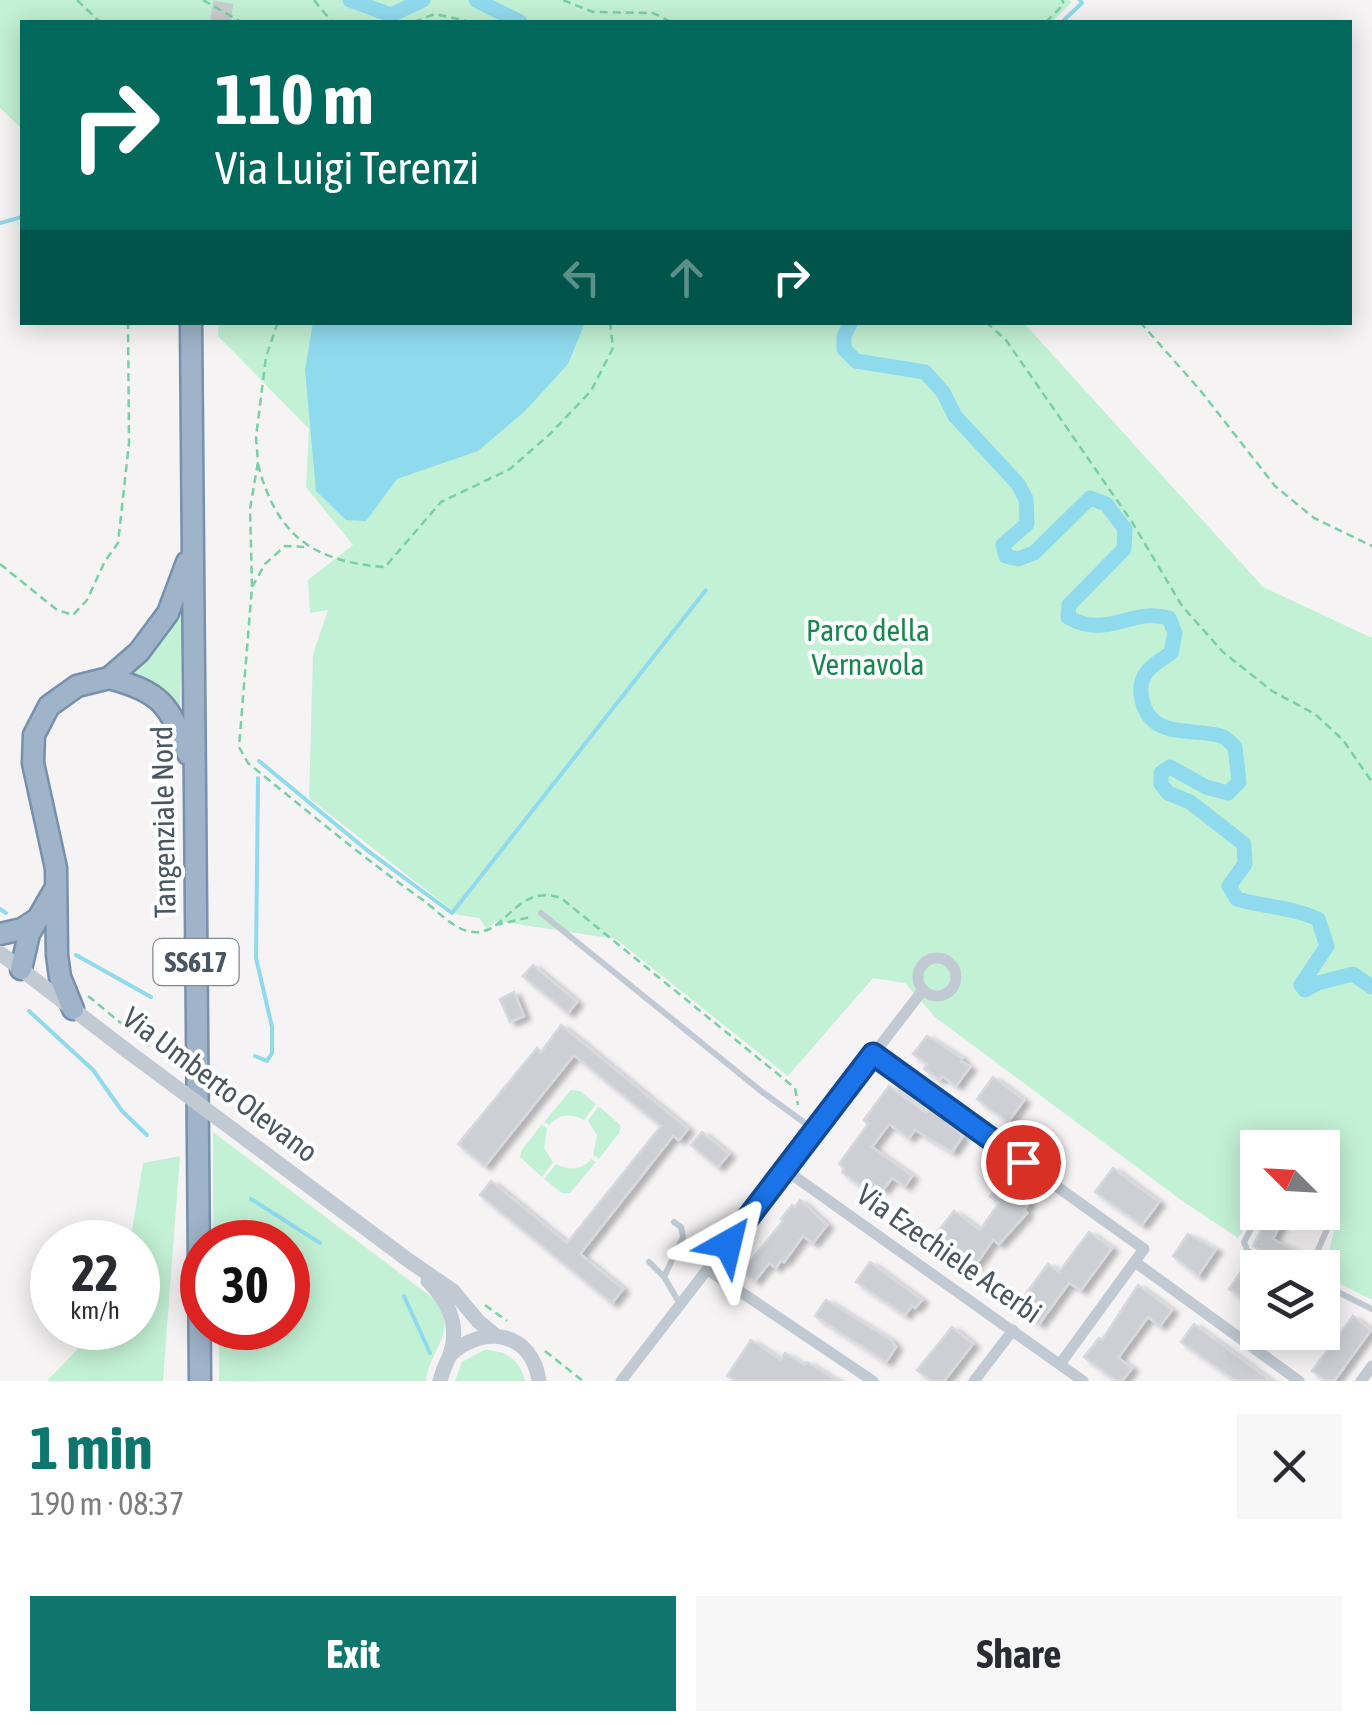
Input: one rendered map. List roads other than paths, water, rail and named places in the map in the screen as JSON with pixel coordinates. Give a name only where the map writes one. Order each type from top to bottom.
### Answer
[{"type":"highway","name":"Tangenziale Nord","points":[[191,325],[200,1381]]},
{"type":"highway","points":[[73,1009],[60,977],[56,868],[33,763],[34,735],[49,706],[77,686],[108,678],[139,652],[168,613],[191,550]]},
{"type":"highway","points":[[108,678],[143,688],[173,715],[194,770]]},
{"type":"highway","points":[[21,969],[29,934],[56,888]]},
{"type":"highway","points":[[0,934],[22,930],[40,917]]},
{"type":"highway","points":[[21,969],[50,948],[56,933]]},
{"type":"street","name":"Via Umberto Olevano","points":[[0,954],[454,1291],[496,1336],[522,1347],[542,1379]]},
{"type":"street","points":[[620,1381],[923,990]]},
{"type":"street","points":[[873,1054],[1144,1248],[1060,1364]]},
{"type":"street","name":"Via Ezechiele Acerbi","points":[[784,1168],[1084,1381]]},
{"type":"street","name":"Via Umberto Olevano","points":[[408,1260],[440,1292],[454,1322],[450,1355],[440,1381]]},
{"type":"street","points":[[1134,1262],[1299,1381]]},
{"type":"street","points":[[708,1270],[873,1381]]},
{"type":"street","points":[[974,1381],[1013,1330]]},
{"type":"street","points":[[450,1355],[474,1338],[496,1336]]},
{"type":"street","points":[[1360,1381],[1372,1366]]},
{"type":"lane","points":[[542,913],[814,1130]]},
{"type":"lane","points":[[664,1278],[683,1238],[681,1227],[674,1222]]},
{"type":"lane","points":[[649,1262],[681,1305]]},
{"type":"lane","points":[[1340,1293],[1372,1309]]},
{"type":"water","points":[[312,325],[584,325],[568,364],[525,411],[478,451],[397,479],[366,521],[346,520],[316,491],[305,370]]},
{"type":"waterway","points":[[350,0],[391,15],[423,0]]},
{"type":"waterway","points":[[476,0],[516,20]]},
{"type":"waterway","points":[[1064,20],[1082,3],[1080,0]]},
{"type":"waterway","points":[[0,223],[20,218]]},
{"type":"waterway","points":[[850,325],[844,349],[856,361],[925,372],[943,392],[955,416],[1018,484],[1026,499],[1027,524],[1003,545],[1006,556],[1018,559],[1034,553],[1090,498],[1106,504],[1125,529],[1124,549],[1069,605],[1068,617],[1095,625],[1142,616],[1169,618],[1175,633],[1171,653],[1149,669],[1143,679],[1145,709],[1153,720],[1174,730],[1225,737],[1235,747],[1239,782],[1228,793],[1206,787],[1170,767],[1161,773],[1161,784],[1168,793],[1190,802],[1244,844],[1245,864],[1229,886],[1237,899],[1318,919],[1327,946],[1301,985],[1305,990],[1353,974],[1372,987]]},
{"type":"waterway","points":[[259,761],[368,851],[452,913],[706,590]]},
{"type":"waterway","points":[[255,1056],[267,1061],[272,1053],[272,1027],[256,958],[258,778]]},
{"type":"waterway","points":[[0,909],[6,913]]},
{"type":"waterway","points":[[76,955],[151,997]]},
{"type":"waterway","points":[[29,1011],[93,1070],[122,1111],[147,1135]]},
{"type":"waterway","points":[[251,1199],[320,1243]]},
{"type":"waterway","points":[[404,1296],[430,1353]]},
{"type":"tunnel","points":[[220,20],[224,0]]},
{"type":"park label","name":"Parco della Vernavola","points":[[868,648]]}]
